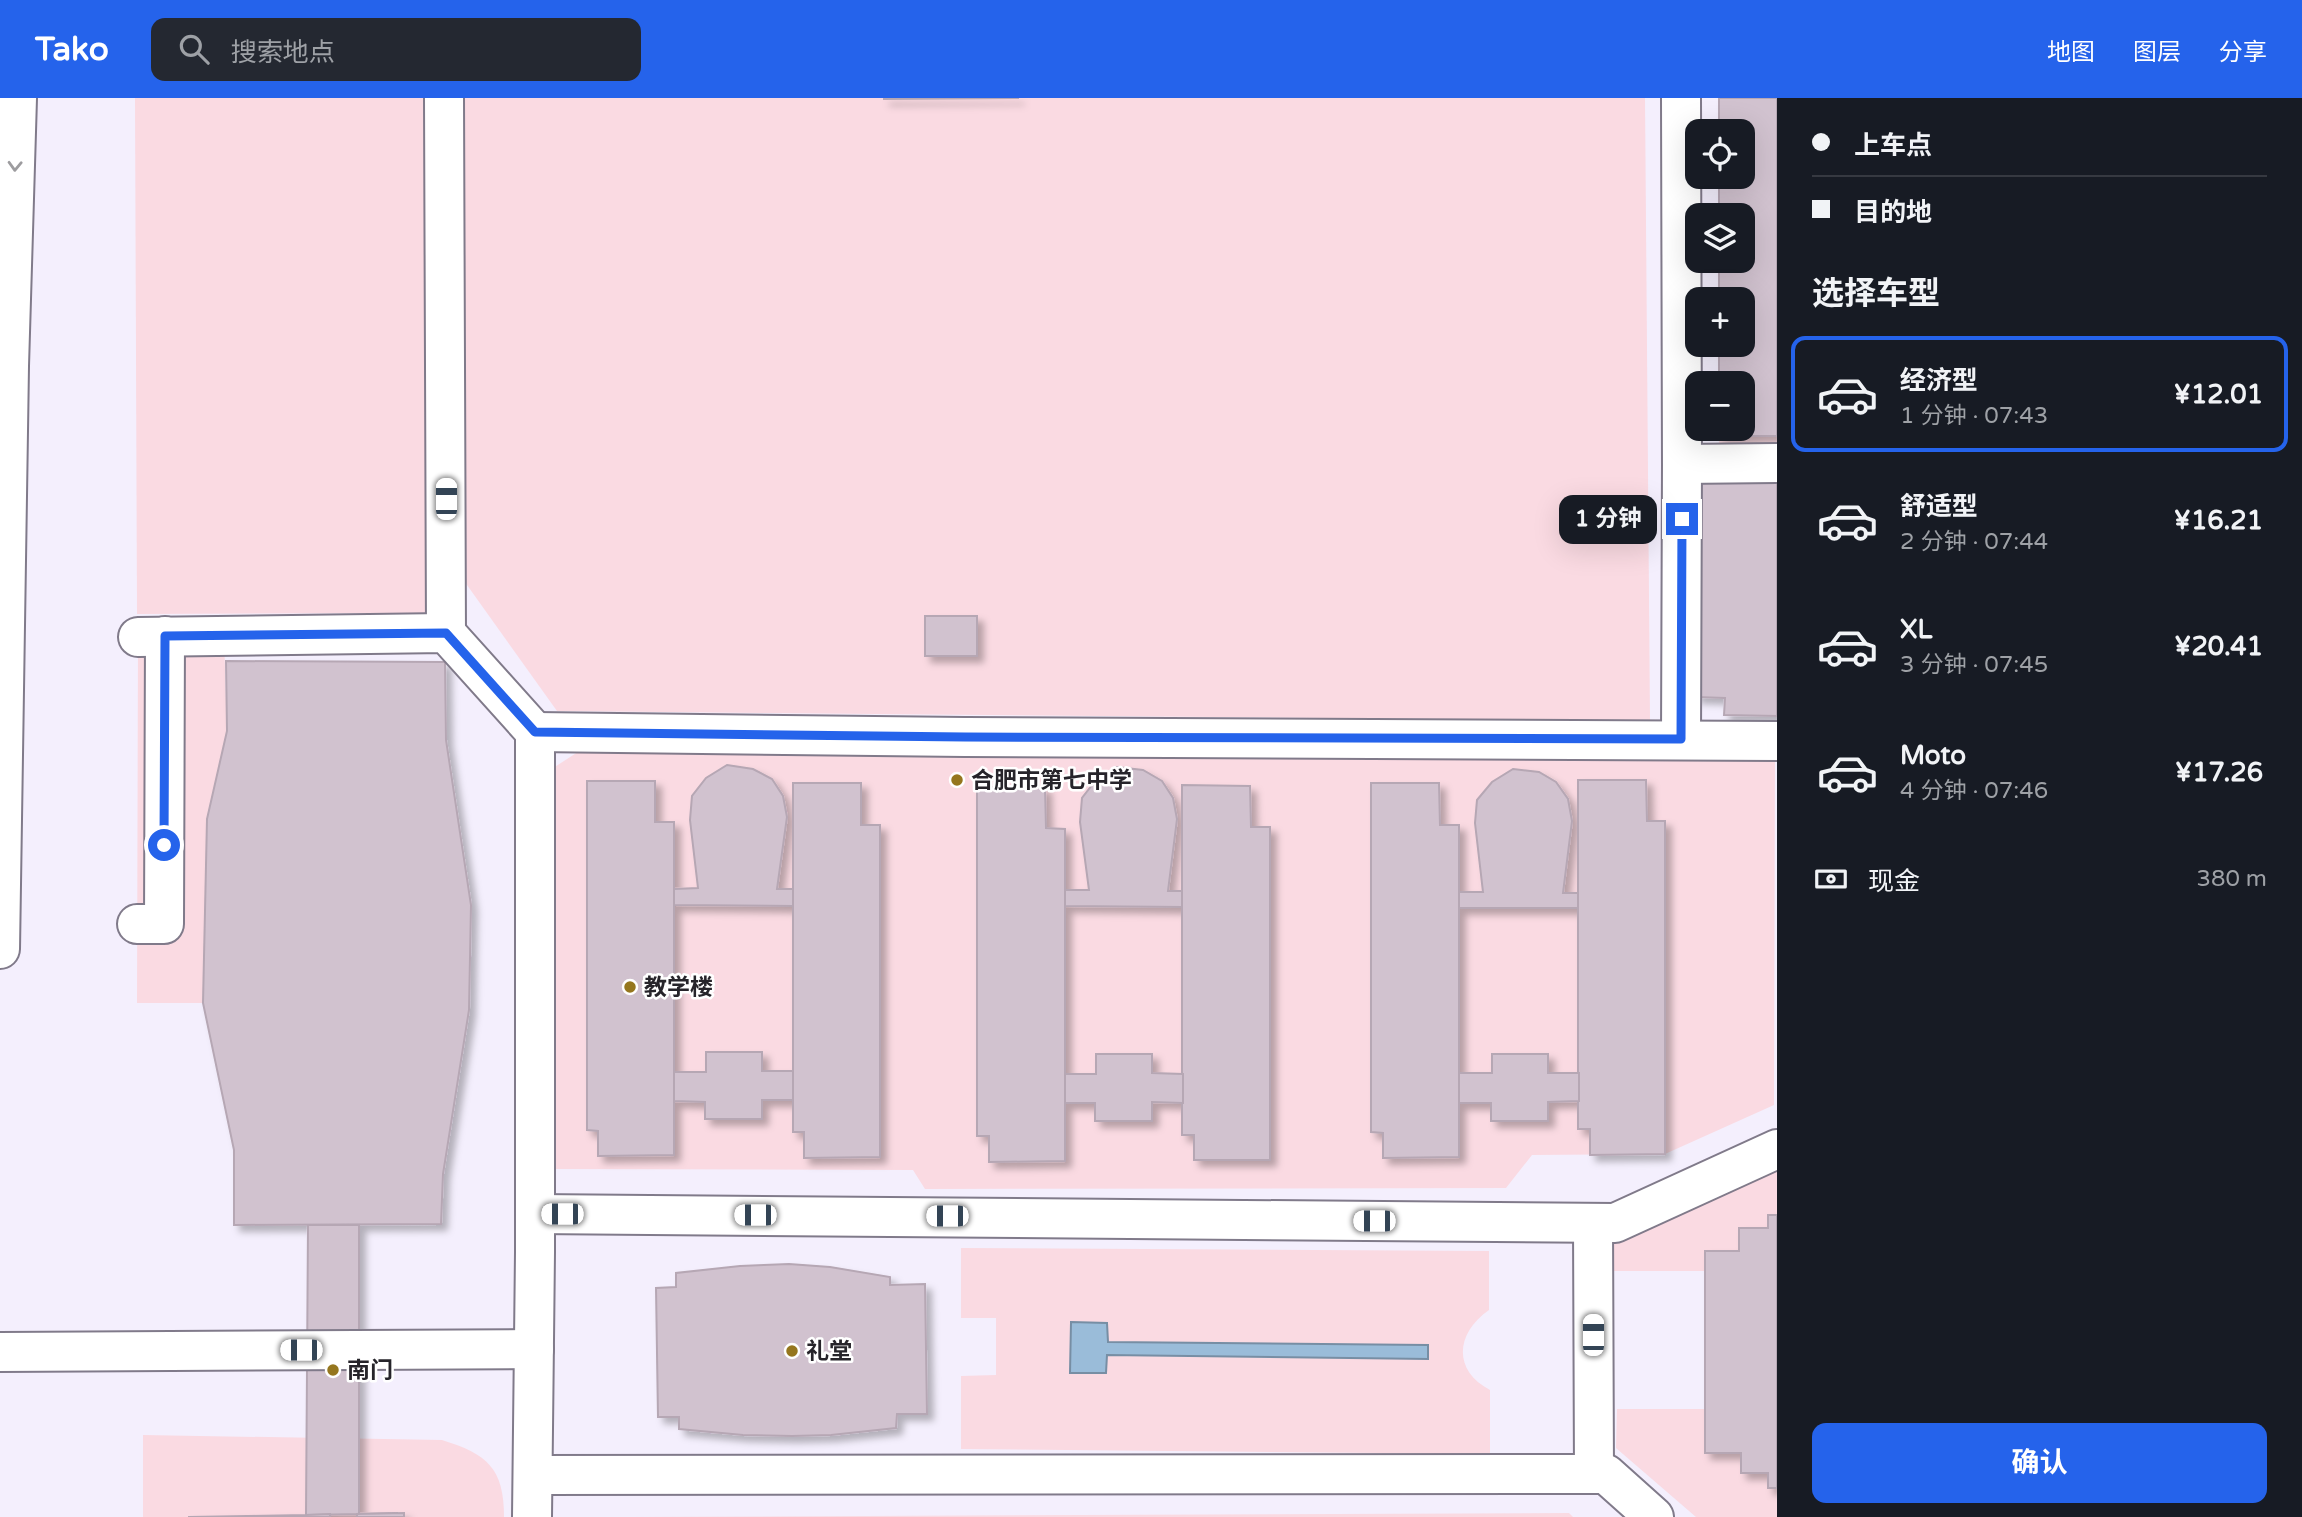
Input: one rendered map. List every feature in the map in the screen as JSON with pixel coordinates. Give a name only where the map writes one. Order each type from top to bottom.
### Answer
[{"type":"street","points":[[0,949],[9,366],[18,98]]},
{"type":"street","points":[[444,98],[446,633],[535,732],[532,1517]]},
{"type":"street","points":[[1681,98],[1681,739]]},
{"type":"street","points":[[1682,464],[1777,463]]},
{"type":"street","points":[[137,924],[164,924],[152,637],[446,633]]},
{"type":"street","points":[[535,732],[1777,741]]},
{"type":"street","points":[[535,1214],[1615,1223],[1777,1149]]},
{"type":"street","points":[[1593,1223],[1594,1474]]},
{"type":"street","points":[[0,1352],[534,1349]]},
{"type":"street","points":[[533,1475],[1606,1474],[1654,1517]]},
{"type":"shaded area","points":[[135,98],[437,98],[439,613],[137,614]]},
{"type":"shaded area","points":[[458,98],[1645,98],[1650,721],[557,711],[457,571]]},
{"type":"shaded area","points":[[1755,436],[1777,436],[1777,444],[1719,443],[1755,441]]},
{"type":"shaded area","points":[[224,636],[227,731],[207,819],[203,1003],[137,1003],[138,637]]},
{"type":"shaded area","points":[[584,748],[1775,753],[1774,1105],[1665,1154],[1532,1155],[1506,1188],[925,1189],[913,1170],[548,1169],[547,772]]},
{"type":"shaded area","points":[[1777,1163],[1777,1215],[1768,1215],[1768,1228],[1739,1251],[1705,1251],[1705,1271],[1614,1271],[1614,1244]]},
{"type":"shaded area","points":[[961,1248],[1489,1251],[1489,1310],[1470,1329],[1463,1351],[1469,1372],[1490,1390],[1490,1454],[961,1449],[961,1376],[996,1375],[996,1318],[961,1318]]},
{"type":"shaded area","points":[[1617,1409],[1705,1409],[1705,1453],[1741,1453],[1741,1473],[1768,1473],[1768,1488],[1777,1488],[1777,1517],[1696,1517],[1616,1448]]},
{"type":"shaded area","points":[[143,1435],[442,1440],[471,1451],[490,1465],[501,1486],[504,1517],[143,1517]]},
{"type":"shaded area","points":[[1569,1513],[1573,1517],[629,1517]]},
{"type":"water","points":[[1071,1322],[1107,1323],[1108,1342],[1428,1345],[1428,1359],[1107,1355],[1106,1373],[1070,1373]]},
{"type":"building","points":[[884,98],[1019,98],[884,99]]},
{"type":"building","points":[[1719,98],[1777,98],[1777,436],[1755,436],[1755,371],[1719,371],[1719,357],[1755,357],[1755,287],[1719,287],[1719,273],[1755,273],[1755,203],[1719,203],[1719,189],[1755,189],[1755,119],[1719,119]]},
{"type":"building","points":[[1697,479],[1777,479],[1777,716],[1724,715],[1725,698],[1695,697]]},
{"type":"building","points":[[925,616],[977,616],[977,656],[925,656]]},
{"type":"building","points":[[226,661],[445,662],[446,740],[471,905],[469,1010],[443,1174],[441,1224],[234,1225],[234,1150],[203,1003],[207,819],[227,731]]},
{"type":"building","points":[[727,765],[753,769],[772,779],[783,796],[787,817],[777,889],[793,889],[793,906],[674,905],[674,889],[698,888],[690,820],[692,796],[706,778]]},
{"type":"building","points":[[1117,767],[1143,770],[1162,781],[1173,798],[1177,819],[1168,891],[1182,891],[1182,907],[1065,906],[1065,890],[1089,890],[1080,822],[1082,798],[1096,780]]},
{"type":"building","points":[[1513,769],[1539,772],[1556,782],[1568,799],[1572,821],[1563,893],[1578,893],[1578,908],[1459,908],[1459,892],[1483,892],[1475,823],[1477,800],[1492,782]]},
{"type":"building","points":[[1578,780],[1646,780],[1647,821],[1665,821],[1665,1154],[1590,1155],[1590,1129],[1578,1129]]},
{"type":"building","name":"教学楼","points":[[587,781],[655,781],[655,822],[674,822],[674,1155],[598,1156],[598,1131],[587,1130]]},
{"type":"building","points":[[793,783],[861,783],[861,825],[880,825],[880,1157],[804,1158],[804,1132],[793,1132]]},
{"type":"building","points":[[1371,783],[1439,783],[1440,825],[1459,825],[1459,1157],[1383,1158],[1383,1133],[1371,1132]]},
{"type":"building","points":[[1182,785],[1250,786],[1251,827],[1270,827],[1270,1160],[1194,1160],[1194,1135],[1182,1135]]},
{"type":"building","points":[[977,787],[1045,787],[1046,828],[1065,829],[1065,1161],[989,1162],[989,1136],[977,1136]]},
{"type":"building","points":[[706,1052],[762,1052],[762,1071],[793,1071],[793,1100],[762,1100],[762,1119],[705,1119],[705,1102],[674,1101],[674,1072],[706,1072]]},
{"type":"building","points":[[1096,1054],[1152,1054],[1152,1073],[1183,1074],[1183,1103],[1152,1102],[1152,1121],[1095,1121],[1095,1103],[1065,1103],[1065,1074],[1096,1074]]},
{"type":"building","points":[[1492,1054],[1548,1054],[1548,1073],[1579,1073],[1579,1101],[1548,1102],[1548,1121],[1491,1121],[1491,1103],[1459,1103],[1459,1073],[1492,1073]]},
{"type":"building","points":[[1768,1215],[1777,1215],[1777,1488],[1768,1488],[1768,1473],[1741,1473],[1741,1453],[1705,1453],[1705,1251],[1739,1251],[1739,1228],[1768,1228]]},
{"type":"building","name":"南门","points":[[308,1225],[359,1225],[359,1514],[306,1515]]},
{"type":"building","name":"礼堂","points":[[789,1264],[830,1267],[890,1277],[890,1285],[925,1284],[927,1414],[897,1414],[896,1428],[792,1436],[679,1429],[679,1417],[658,1417],[656,1288],[676,1287],[676,1273]]},
{"type":"building","points":[[397,1513],[397,1517],[357,1517],[357,1514]]},
{"type":"building","points":[[404,1513],[404,1517],[357,1517],[357,1514]]},
{"type":"building","points":[[330,1514],[330,1517],[188,1517],[306,1515]]},
{"type":"place","name":"合肥市第七中学","points":[[957,780]]},
{"type":"place","name":"教学楼","points":[[630,987]]},
{"type":"place","name":"礼堂","points":[[792,1351]]},
{"type":"place","name":"南门","points":[[333,1370]]},
{"type":"route","points":[[164,845],[165,636],[446,633],[535,732],[965,737],[1681,739],[1682,519]]}]
